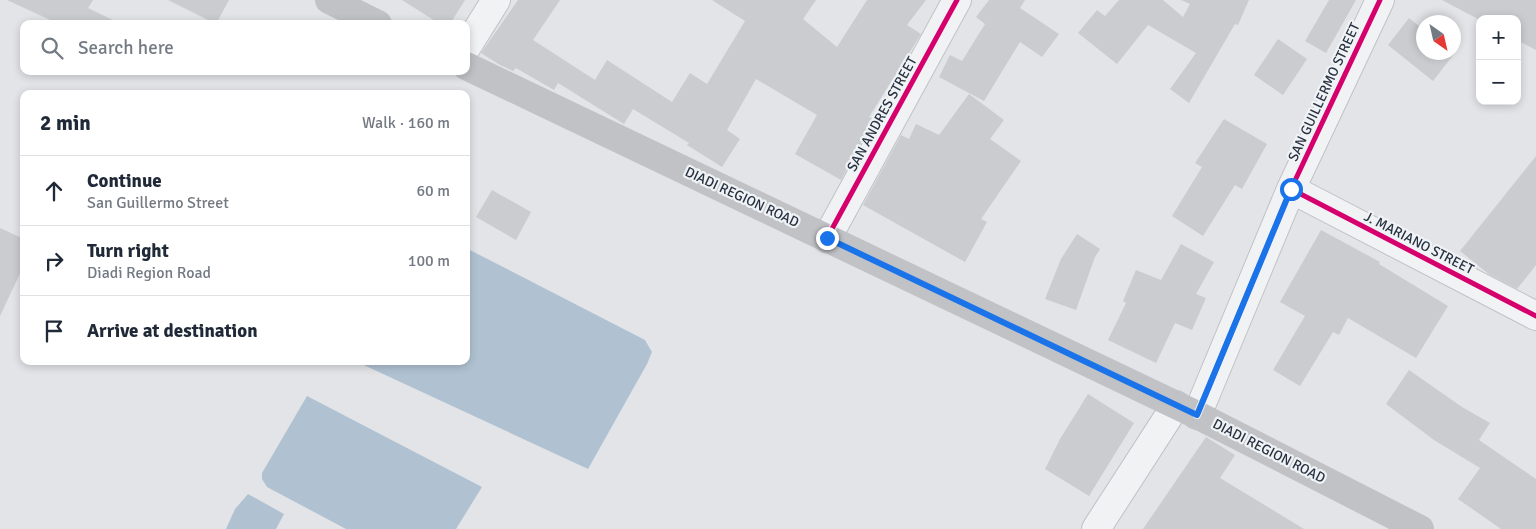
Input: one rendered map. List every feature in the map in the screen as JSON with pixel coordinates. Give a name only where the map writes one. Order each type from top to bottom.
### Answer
[{"type":"main road","points":[[329,0],[370,20]]},
{"type":"main road","name":"DIADI REGION ROAD","points":[[470,68],[1186,410],[1420,529]]},
{"type":"street","points":[[470,42],[496,0]]},
{"type":"street","name":"SAN ANDRES STREET","points":[[827,238],[957,0]]},
{"type":"street","name":"SAN GUILLERMO STREET","points":[[1096,529],[1186,410],[1380,0]]},
{"type":"street","name":"J. MARIANO STREET","points":[[1291,189],[1536,316]]},
{"type":"water","points":[[470,250],[645,340],[652,352],[588,469],[364,365],[470,365]]},
{"type":"water","points":[[307,396],[482,487],[456,529],[346,529],[267,487],[262,479],[262,473]]},
{"type":"water","points":[[248,494],[284,514],[276,529],[226,529],[235,509]]},
{"type":"building","points":[[7,0],[93,0],[88,8],[113,20],[50,20]]},
{"type":"building","points":[[168,0],[229,0],[218,20],[208,20]]},
{"type":"building","points":[[402,0],[465,0],[452,20],[434,20]]},
{"type":"building","points":[[518,0],[560,0],[533,40],[595,80],[607,60],[672,102],[690,73],[707,84],[745,21],[712,0],[816,0],[803,19],[837,47],[867,0],[926,0],[907,25],[921,34],[869,117],[874,120],[841,180],[795,154],[817,115],[756,79],[727,130],[740,139],[722,167],[687,145],[689,143],[633,109],[624,124],[558,83],[554,90],[516,68],[513,71],[500,65],[481,53]]},
{"type":"building","points":[[989,0],[1025,0],[1020,8],[1059,34],[1042,57],[1020,42],[984,101],[939,77],[950,55],[962,61],[985,24],[976,17]]},
{"type":"building","points":[[1119,0],[1163,0],[1183,17],[1190,4],[1181,0],[1249,0],[1238,25],[1235,24],[1189,103],[1170,89],[1196,53],[1148,25],[1117,64],[1078,33],[1097,10],[1105,16]]},
{"type":"building","points":[[1329,0],[1356,0],[1326,53],[1305,41]]},
{"type":"building","points":[[1442,0],[1536,0],[1536,50],[1521,42],[1521,15],[1476,15],[1476,18]]},
{"type":"building","points":[[1409,18],[1416,24],[1416,60],[1449,60],[1433,81],[1388,45]]},
{"type":"building","points":[[1278,39],[1307,59],[1283,95],[1254,75]]},
{"type":"building","points":[[969,94],[1004,120],[990,139],[1021,161],[981,219],[987,222],[965,262],[863,205],[901,135],[909,139],[916,124],[939,135]]},
{"type":"building","points":[[1224,119],[1267,144],[1242,189],[1235,185],[1203,236],[1172,216],[1202,167],[1195,163]]},
{"type":"building","points":[[1536,156],[1536,265],[1517,289],[1490,275],[1460,251]]},
{"type":"building","points":[[492,190],[531,212],[516,240],[476,217]]},
{"type":"building","points":[[0,228],[20,237],[20,274],[0,316]]},
{"type":"building","points":[[1321,230],[1380,262],[1379,264],[1448,306],[1416,358],[1348,318],[1339,335],[1333,332],[1300,386],[1273,370],[1305,316],[1280,302]]},
{"type":"building","points":[[1077,234],[1100,249],[1095,257],[1076,310],[1045,299],[1061,259]]},
{"type":"building","points":[[1181,244],[1214,262],[1196,294],[1206,298],[1192,330],[1175,323],[1156,363],[1108,340],[1126,303],[1123,301],[1136,270],[1161,280]]},
{"type":"building","points":[[1409,370],[1462,407],[1490,423],[1479,440],[1536,479],[1536,529],[1501,529],[1458,499],[1480,468],[1434,440],[1386,404]]},
{"type":"building","points":[[1088,394],[1134,423],[1089,496],[1045,469],[1060,439]]},
{"type":"building","points":[[1206,437],[1235,455],[1220,478],[1304,529],[1143,529]]},
{"type":"cycle path","points":[[827,238],[957,0]]},
{"type":"cycle path","points":[[1197,415],[1291,189],[1380,0]]},
{"type":"cycle path","points":[[1291,189],[1536,316]]},
{"type":"route","points":[[827,238],[1197,415],[1291,189]]}]
